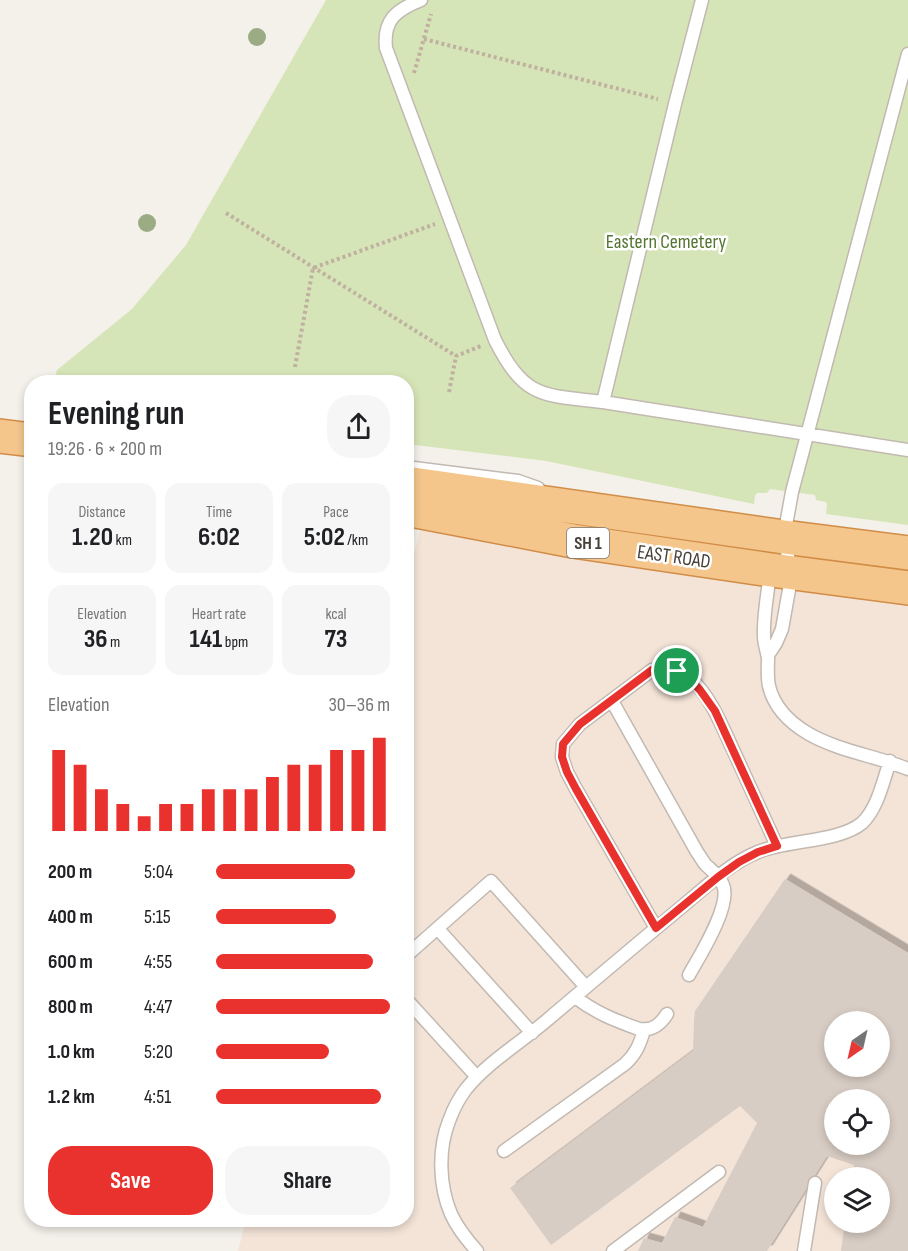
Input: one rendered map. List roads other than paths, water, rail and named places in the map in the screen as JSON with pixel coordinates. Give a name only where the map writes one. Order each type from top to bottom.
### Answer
[{"type":"highway","points":[[0,436],[24,439]]},
{"type":"highway","name":"EAST ROAD","points":[[414,484],[908,553]]},
{"type":"highway","name":"EAST ROAD","points":[[414,511],[573,541],[908,588]]},
{"type":"lane","points":[[421,0],[393,16],[387,27],[386,48],[495,340],[505,359],[520,379],[535,391],[547,396],[603,402],[908,450]]},
{"type":"lane","points":[[603,402],[702,0]]},
{"type":"lane","points":[[768,655],[782,629],[784,537],[792,492],[908,54]]},
{"type":"lane","points":[[414,468],[518,481],[548,492],[575,507]]},
{"type":"lane","points":[[784,537],[782,572],[764,627],[772,695],[781,711],[793,723],[810,734],[908,769]]},
{"type":"lane","points":[[656,928],[567,772],[562,757],[563,744],[580,724],[652,670],[664,668],[677,671],[690,679],[715,711],[777,846]]},
{"type":"lane","points":[[612,701],[697,852],[723,884],[723,905],[709,940],[689,975]]},
{"type":"lane","points":[[477,1251],[462,1233],[451,1214],[442,1176],[444,1139],[452,1114],[466,1089],[485,1070],[739,862],[758,852],[777,846],[839,834],[862,822],[874,805],[890,761]]},
{"type":"lane","points":[[414,949],[491,881],[586,987]]},
{"type":"lane","points":[[438,928],[532,1033]]},
{"type":"lane","points":[[574,997],[609,1019],[644,1030],[660,1024],[667,1014]]},
{"type":"lane","points":[[414,1008],[477,1077]]},
{"type":"lane","points":[[504,1151],[625,1064],[640,1044],[644,1030]]},
{"type":"lane","points":[[613,1251],[719,1172]]},
{"type":"lane","points":[[804,1251],[814,1183]]},
{"type":"park label","name":"Eastern Cemetery","points":[[666,241]]}]
